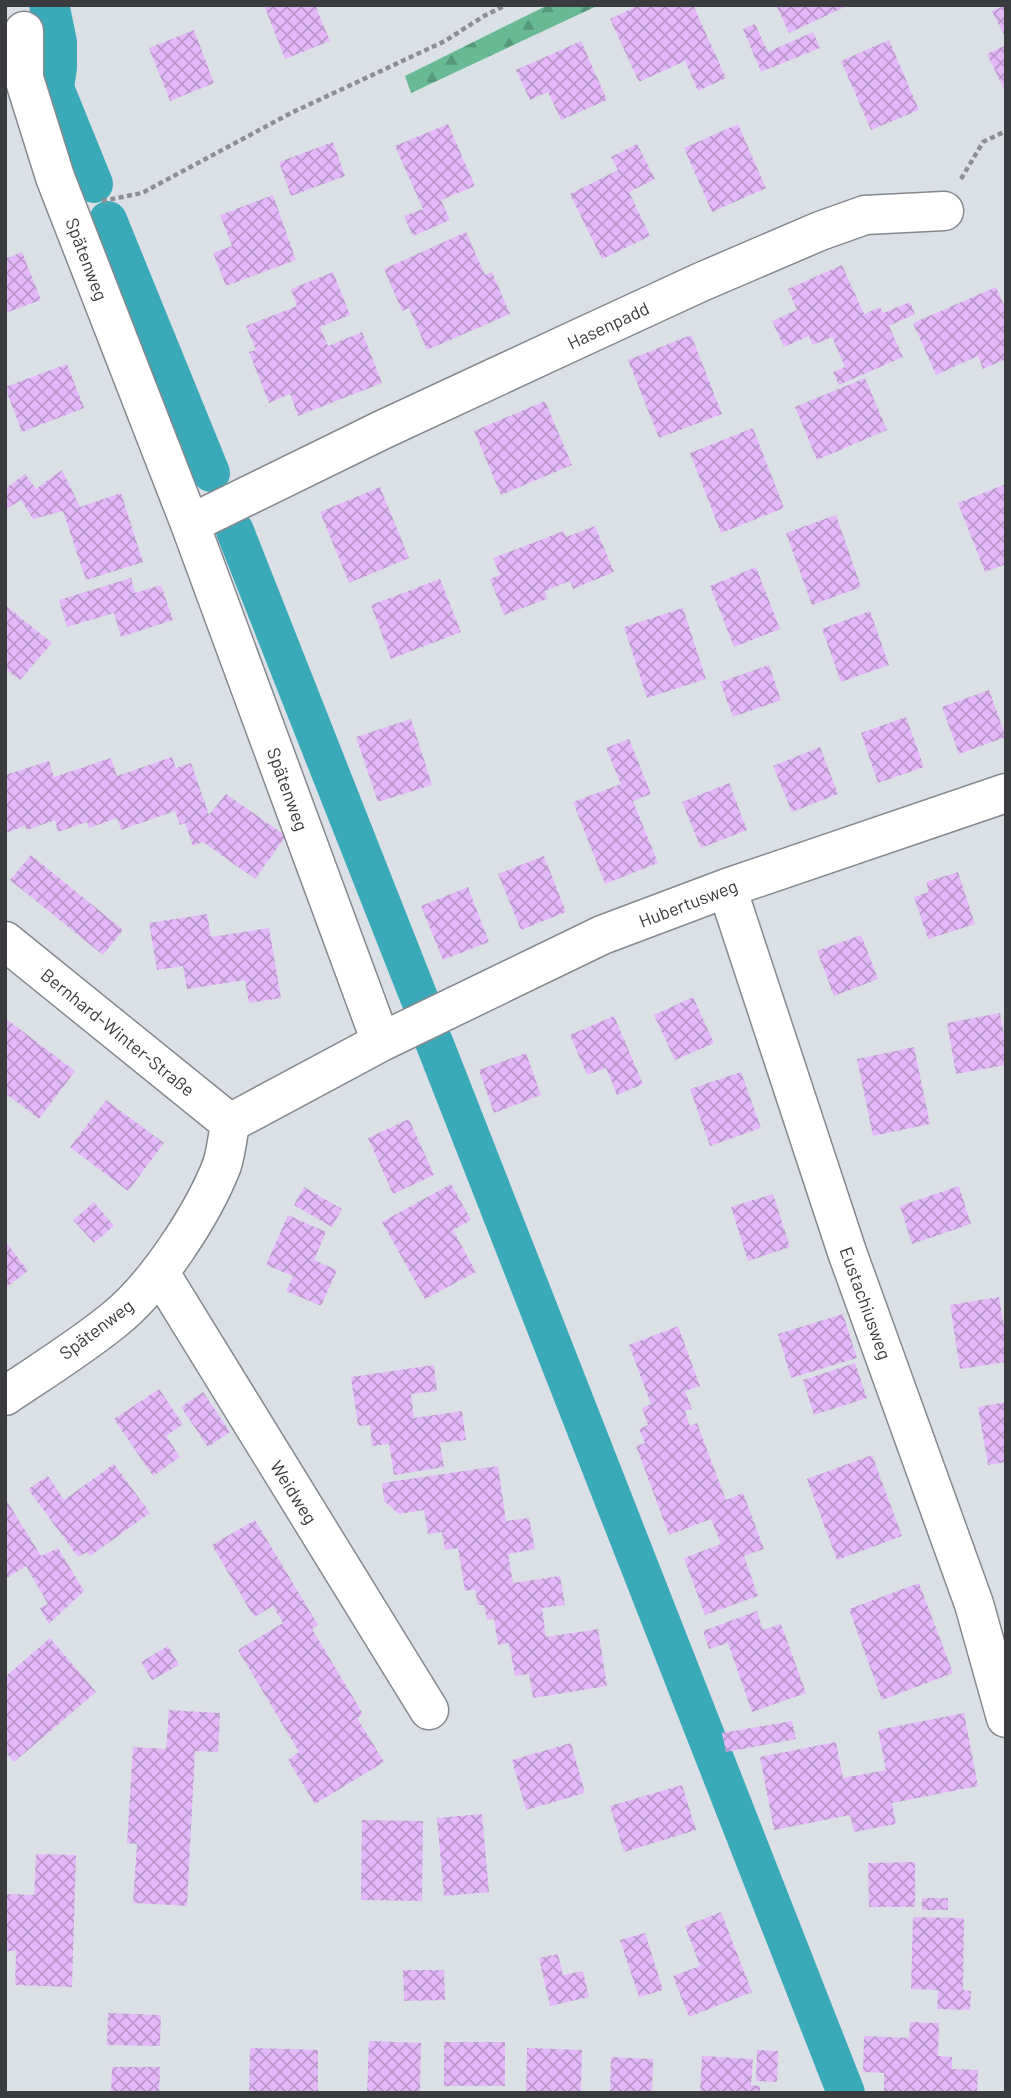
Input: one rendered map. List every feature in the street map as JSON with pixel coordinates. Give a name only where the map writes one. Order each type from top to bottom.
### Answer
[{"type":"street","name":"Spätenweg","points":[[24,31],[24,78],[55,177],[190,524],[381,1042]]},
{"type":"street","name":"Hasenpadd","points":[[190,524],[544,355],[701,282],[820,231],[865,215],[944,211]]},
{"type":"street","name":"Hubertusweg","points":[[381,1042],[602,935],[727,888],[1006,793]]},
{"type":"street","name":"Eustachiusweg","points":[[727,888],[847,1252],[974,1604],[1006,1718]]},
{"type":"street","name":"Bernhard-Winter-Straße","points":[[5,941],[230,1123]]},
{"type":"street","points":[[230,1123],[381,1042]]},
{"type":"street","name":"Spätenweg","points":[[5,1396],[115,1319],[160,1273],[204,1201],[222,1163],[230,1123]]},
{"type":"street","name":"Weidweg","points":[[160,1273],[429,1710]]},
{"type":"path","points":[[67,209],[142,193],[292,113],[445,41],[506,5]]},
{"type":"path","points":[[944,211],[983,142],[1006,131]]},
{"type":"green space","points":[[548,5],[599,5],[411,93],[405,76]]},
{"type":"building","points":[[264,5],[315,5],[330,41],[285,59]]},
{"type":"building","points":[[639,5],[693,5],[726,78],[698,91],[685,61],[639,82],[610,19]]},
{"type":"building","points":[[776,5],[849,5],[789,33]]},
{"type":"building","points":[[1006,5],[1006,39],[992,11]]},
{"type":"building","points":[[755,24],[768,52],[813,32],[820,48],[761,72],[743,29]]},
{"type":"building","points":[[194,30],[214,83],[170,101],[149,48]]},
{"type":"building","points":[[889,40],[919,110],[871,130],[841,61]]},
{"type":"building","points":[[581,41],[607,100],[561,120],[548,92],[530,100],[516,70]]},
{"type":"building","points":[[1006,45],[1006,93],[987,54]]},
{"type":"building","points":[[448,124],[475,186],[441,200],[450,220],[413,236],[404,216],[423,209],[395,146]]},
{"type":"building","points":[[738,124],[766,188],[712,212],[684,148]]},
{"type":"building","points":[[333,142],[345,176],[291,196],[279,162]]},
{"type":"building","points":[[637,144],[655,179],[629,192],[650,236],[602,259],[570,194],[618,170],[611,157]]},
{"type":"building","points":[[273,195],[296,260],[226,286],[213,253],[232,246],[220,215]]},
{"type":"building","points":[[466,232],[485,275],[492,272],[510,314],[427,350],[409,308],[402,311],[384,269]]},
{"type":"building","points":[[22,252],[41,300],[5,313],[5,259]]},
{"type":"building","points":[[842,265],[864,314],[880,307],[883,313],[910,302],[915,314],[889,326],[903,357],[839,385],[833,372],[845,367],[832,337],[813,345],[809,336],[784,347],[772,321],[797,310],[788,289]]},
{"type":"building","points":[[333,272],[350,315],[320,327],[328,346],[362,332],[382,383],[298,416],[290,394],[269,403],[249,352],[256,350],[246,326],[297,306],[291,289]]},
{"type":"building","points":[[996,287],[1006,310],[1006,359],[983,369],[978,356],[936,375],[913,323]]},
{"type":"building","points":[[691,335],[722,414],[659,438],[628,360]]},
{"type":"building","points":[[67,364],[84,408],[22,432],[5,387]]},
{"type":"building","points":[[865,378],[887,430],[817,460],[795,407]]},
{"type":"building","points":[[545,401],[572,465],[501,495],[474,431]]},
{"type":"building","points":[[753,428],[784,508],[721,533],[690,453]]},
{"type":"building","points":[[62,470],[80,507],[121,493],[143,562],[86,580],[63,511],[33,519],[21,500],[5,510],[5,489],[25,474],[36,489]]},
{"type":"building","points":[[1006,484],[1006,564],[985,572],[958,503]]},
{"type":"building","points":[[380,487],[409,558],[349,583],[320,512]]},
{"type":"building","points":[[836,515],[861,587],[812,605],[786,533]]},
{"type":"building","points":[[595,526],[614,572],[573,589],[570,581],[545,591],[547,599],[504,615],[490,579],[500,575],[493,558],[564,531],[566,537]]},
{"type":"building","points":[[756,567],[780,629],[734,647],[710,586]]},
{"type":"building","points":[[131,578],[135,593],[161,585],[173,620],[121,637],[114,613],[67,627],[59,600]]},
{"type":"building","points":[[440,579],[461,632],[391,659],[371,605]]},
{"type":"building","points":[[5,605],[52,643],[20,680],[5,669]]},
{"type":"building","points":[[683,608],[706,679],[647,698],[624,627]]},
{"type":"building","points":[[870,611],[889,665],[841,682],[822,629]]},
{"type":"building","points":[[769,665],[781,700],[733,717],[720,682]]},
{"type":"building","points":[[989,690],[1006,737],[959,754],[942,707]]},
{"type":"building","points":[[906,717],[924,767],[878,783],[861,733]]},
{"type":"building","points":[[411,719],[432,785],[378,802],[356,737]]},
{"type":"building","points":[[629,739],[651,794],[633,801],[658,863],[605,884],[573,802],[621,784],[606,748]]},
{"type":"building","points":[[820,747],[838,794],[792,812],[773,766]]},
{"type":"building","points":[[172,757],[176,768],[191,763],[209,815],[226,794],[286,836],[255,879],[203,842],[193,846],[185,823],[180,825],[175,811],[121,830],[117,818],[89,828],[87,822],[58,832],[55,820],[27,830],[25,826],[5,833],[5,775],[49,761],[54,777],[111,758],[117,776]]},
{"type":"building","points":[[729,783],[747,830],[701,848],[682,802]]},
{"type":"building","points":[[31,855],[123,930],[103,955],[10,880]]},
{"type":"building","points":[[544,856],[566,912],[521,930],[498,874]]},
{"type":"building","points":[[958,872],[975,924],[928,939],[914,897],[929,892],[926,882]]},
{"type":"building","points":[[468,887],[489,942],[443,960],[421,906]]},
{"type":"building","points":[[207,914],[211,937],[269,928],[281,998],[249,1003],[245,980],[187,989],[183,966],[157,970],[149,923]]},
{"type":"building","points":[[861,935],[878,979],[834,996],[817,951]]},
{"type":"building","points":[[693,997],[714,1043],[675,1060],[654,1015]]},
{"type":"building","points":[[1000,1013],[1006,1046],[1006,1065],[956,1074],[947,1023]]},
{"type":"building","points":[[614,1016],[643,1084],[617,1095],[606,1068],[587,1075],[570,1035]]},
{"type":"building","points":[[5,1018],[75,1071],[39,1119],[5,1093]]},
{"type":"building","points":[[914,1047],[930,1124],[873,1136],[857,1059]]},
{"type":"building","points":[[526,1053],[541,1095],[494,1113],[479,1070]]},
{"type":"building","points":[[741,1072],[761,1128],[710,1146],[690,1089]]},
{"type":"building","points":[[106,1100],[164,1143],[128,1191],[70,1147]]},
{"type":"building","points":[[409,1119],[434,1175],[393,1194],[368,1138]]},
{"type":"building","points":[[451,1184],[471,1220],[453,1230],[476,1272],[425,1299],[382,1222]]},
{"type":"building","points":[[959,1186],[971,1224],[912,1244],[900,1206]]},
{"type":"building","points":[[304,1187],[342,1209],[332,1227],[294,1205]]},
{"type":"building","points":[[773,1194],[790,1247],[748,1261],[731,1207]]},
{"type":"building","points":[[94,1202],[114,1226],[94,1243],[73,1220]]},
{"type":"building","points":[[288,1215],[326,1232],[314,1260],[337,1270],[321,1306],[286,1291],[293,1276],[266,1265]]},
{"type":"building","points":[[5,1241],[28,1271],[5,1288]]},
{"type":"building","points":[[999,1297],[1006,1338],[1006,1362],[960,1369],[950,1305]]},
{"type":"building","points":[[843,1314],[857,1358],[791,1378],[778,1334]]},
{"type":"building","points":[[678,1326],[700,1386],[685,1391],[692,1409],[685,1411],[690,1426],[697,1423],[726,1500],[743,1493],[764,1549],[744,1556],[758,1596],[705,1615],[684,1558],[721,1544],[711,1519],[669,1535],[636,1446],[645,1443],[639,1429],[648,1425],[642,1408],[651,1404],[629,1345]]},
{"type":"building","points":[[855,1363],[867,1398],[814,1415],[803,1380]]},
{"type":"building","points":[[434,1365],[437,1391],[411,1394],[414,1418],[462,1411],[466,1440],[440,1443],[444,1467],[394,1475],[389,1444],[372,1446],[370,1425],[358,1426],[351,1377]]},
{"type":"building","points":[[159,1389],[183,1424],[166,1436],[180,1457],[153,1476],[114,1419]]},
{"type":"building","points":[[203,1392],[230,1432],[208,1447],[181,1407]]},
{"type":"building","points":[[1006,1402],[1006,1462],[988,1465],[978,1407]]},
{"type":"building","points":[[872,1455],[902,1536],[837,1560],[807,1479]]},
{"type":"building","points":[[114,1464],[150,1513],[90,1556],[87,1552],[78,1557],[28,1489],[48,1476],[64,1500]]},
{"type":"building","points":[[498,1466],[506,1521],[529,1518],[535,1549],[508,1554],[513,1583],[560,1576],[565,1605],[542,1608],[546,1637],[598,1629],[607,1686],[533,1698],[529,1674],[515,1676],[509,1643],[498,1645],[494,1619],[487,1620],[484,1605],[478,1605],[475,1589],[465,1591],[458,1548],[445,1550],[442,1532],[428,1534],[424,1510],[399,1514],[384,1501],[382,1483]]},
{"type":"building","points":[[5,1498],[41,1556],[58,1548],[84,1591],[49,1624],[40,1608],[48,1604],[26,1566],[5,1579]]},
{"type":"building","points":[[255,1520],[318,1625],[312,1629],[363,1714],[357,1718],[384,1762],[315,1804],[288,1760],[299,1752],[238,1650],[283,1623],[273,1606],[254,1617],[212,1545]]},
{"type":"building","points":[[919,1583],[953,1673],[882,1700],[849,1609]]},
{"type":"building","points":[[757,1611],[763,1630],[781,1624],[806,1693],[752,1712],[728,1643],[709,1649],[703,1631]]},
{"type":"building","points":[[50,1638],[96,1692],[14,1762],[5,1751],[5,1677]]},
{"type":"building","points":[[168,1646],[179,1665],[152,1680],[141,1662]]},
{"type":"building","points":[[169,1710],[220,1713],[218,1752],[195,1751],[187,1906],[133,1903],[137,1844],[127,1843],[133,1747],[166,1749]]},
{"type":"building","points":[[964,1713],[978,1786],[892,1803],[896,1824],[854,1832],[850,1815],[774,1830],[760,1757],[836,1742],[843,1778],[886,1770],[878,1730]]},
{"type":"building","points":[[792,1721],[796,1739],[726,1752],[722,1733]]},
{"type":"building","points":[[571,1743],[585,1793],[526,1810],[512,1760]]},
{"type":"building","points":[[682,1785],[696,1830],[624,1852],[610,1806]]},
{"type":"building","points":[[482,1814],[489,1892],[444,1896],[437,1818]]},
{"type":"building","points":[[362,1820],[423,1821],[422,1901],[361,1900]]},
{"type":"building","points":[[36,1854],[76,1855],[72,1987],[15,1985],[16,1951],[5,1951],[5,1894],[34,1895]]},
{"type":"building","points":[[915,1862],[915,1907],[869,1907],[868,1863]]},
{"type":"building","points":[[922,1898],[948,1898],[948,1910],[922,1910]]},
{"type":"building","points":[[721,1912],[752,1992],[689,2017],[673,1976],[700,1966],[685,1926]]},
{"type":"building","points":[[913,1917],[964,1918],[963,1990],[971,1991],[970,2010],[937,2009],[938,1990],[911,1989]]},
{"type":"building","points":[[645,1933],[663,1990],[639,1997],[620,1940]]},
{"type":"building","points":[[558,1954],[563,1975],[583,1971],[589,1997],[550,2006],[539,1958]]},
{"type":"building","points":[[403,1970],[444,1970],[445,2000],[404,2001]]},
{"type":"building","points":[[108,2013],[161,2015],[160,2046],[107,2045]]},
{"type":"building","points":[[910,2022],[939,2023],[938,2056],[952,2057],[952,2069],[978,2070],[977,2093],[884,2093],[884,2073],[863,2072],[864,2036],[909,2038]]},
{"type":"building","points":[[369,2041],[421,2043],[420,2093],[367,2093]]},
{"type":"building","points":[[444,2042],[505,2042],[505,2086],[444,2086]]},
{"type":"building","points":[[250,2048],[318,2050],[318,2093],[249,2093]]},
{"type":"building","points":[[527,2048],[582,2050],[581,2093],[526,2093]]},
{"type":"building","points":[[757,2050],[778,2051],[777,2082],[756,2081]]},
{"type":"building","points":[[702,2056],[753,2059],[751,2085],[760,2086],[760,2093],[700,2093]]},
{"type":"building","points":[[611,2057],[653,2059],[652,2093],[610,2093]]},
{"type":"building","points":[[112,2067],[160,2067],[159,2093],[111,2093]]},
{"type":"waterway","points":[[48,5],[58,42],[55,88],[94,184]]},
{"type":"waterway","points":[[108,220],[211,473]]},
{"type":"waterway","points":[[235,531],[420,1000]]},
{"type":"waterway","points":[[434,1042],[846,2093]]}]
